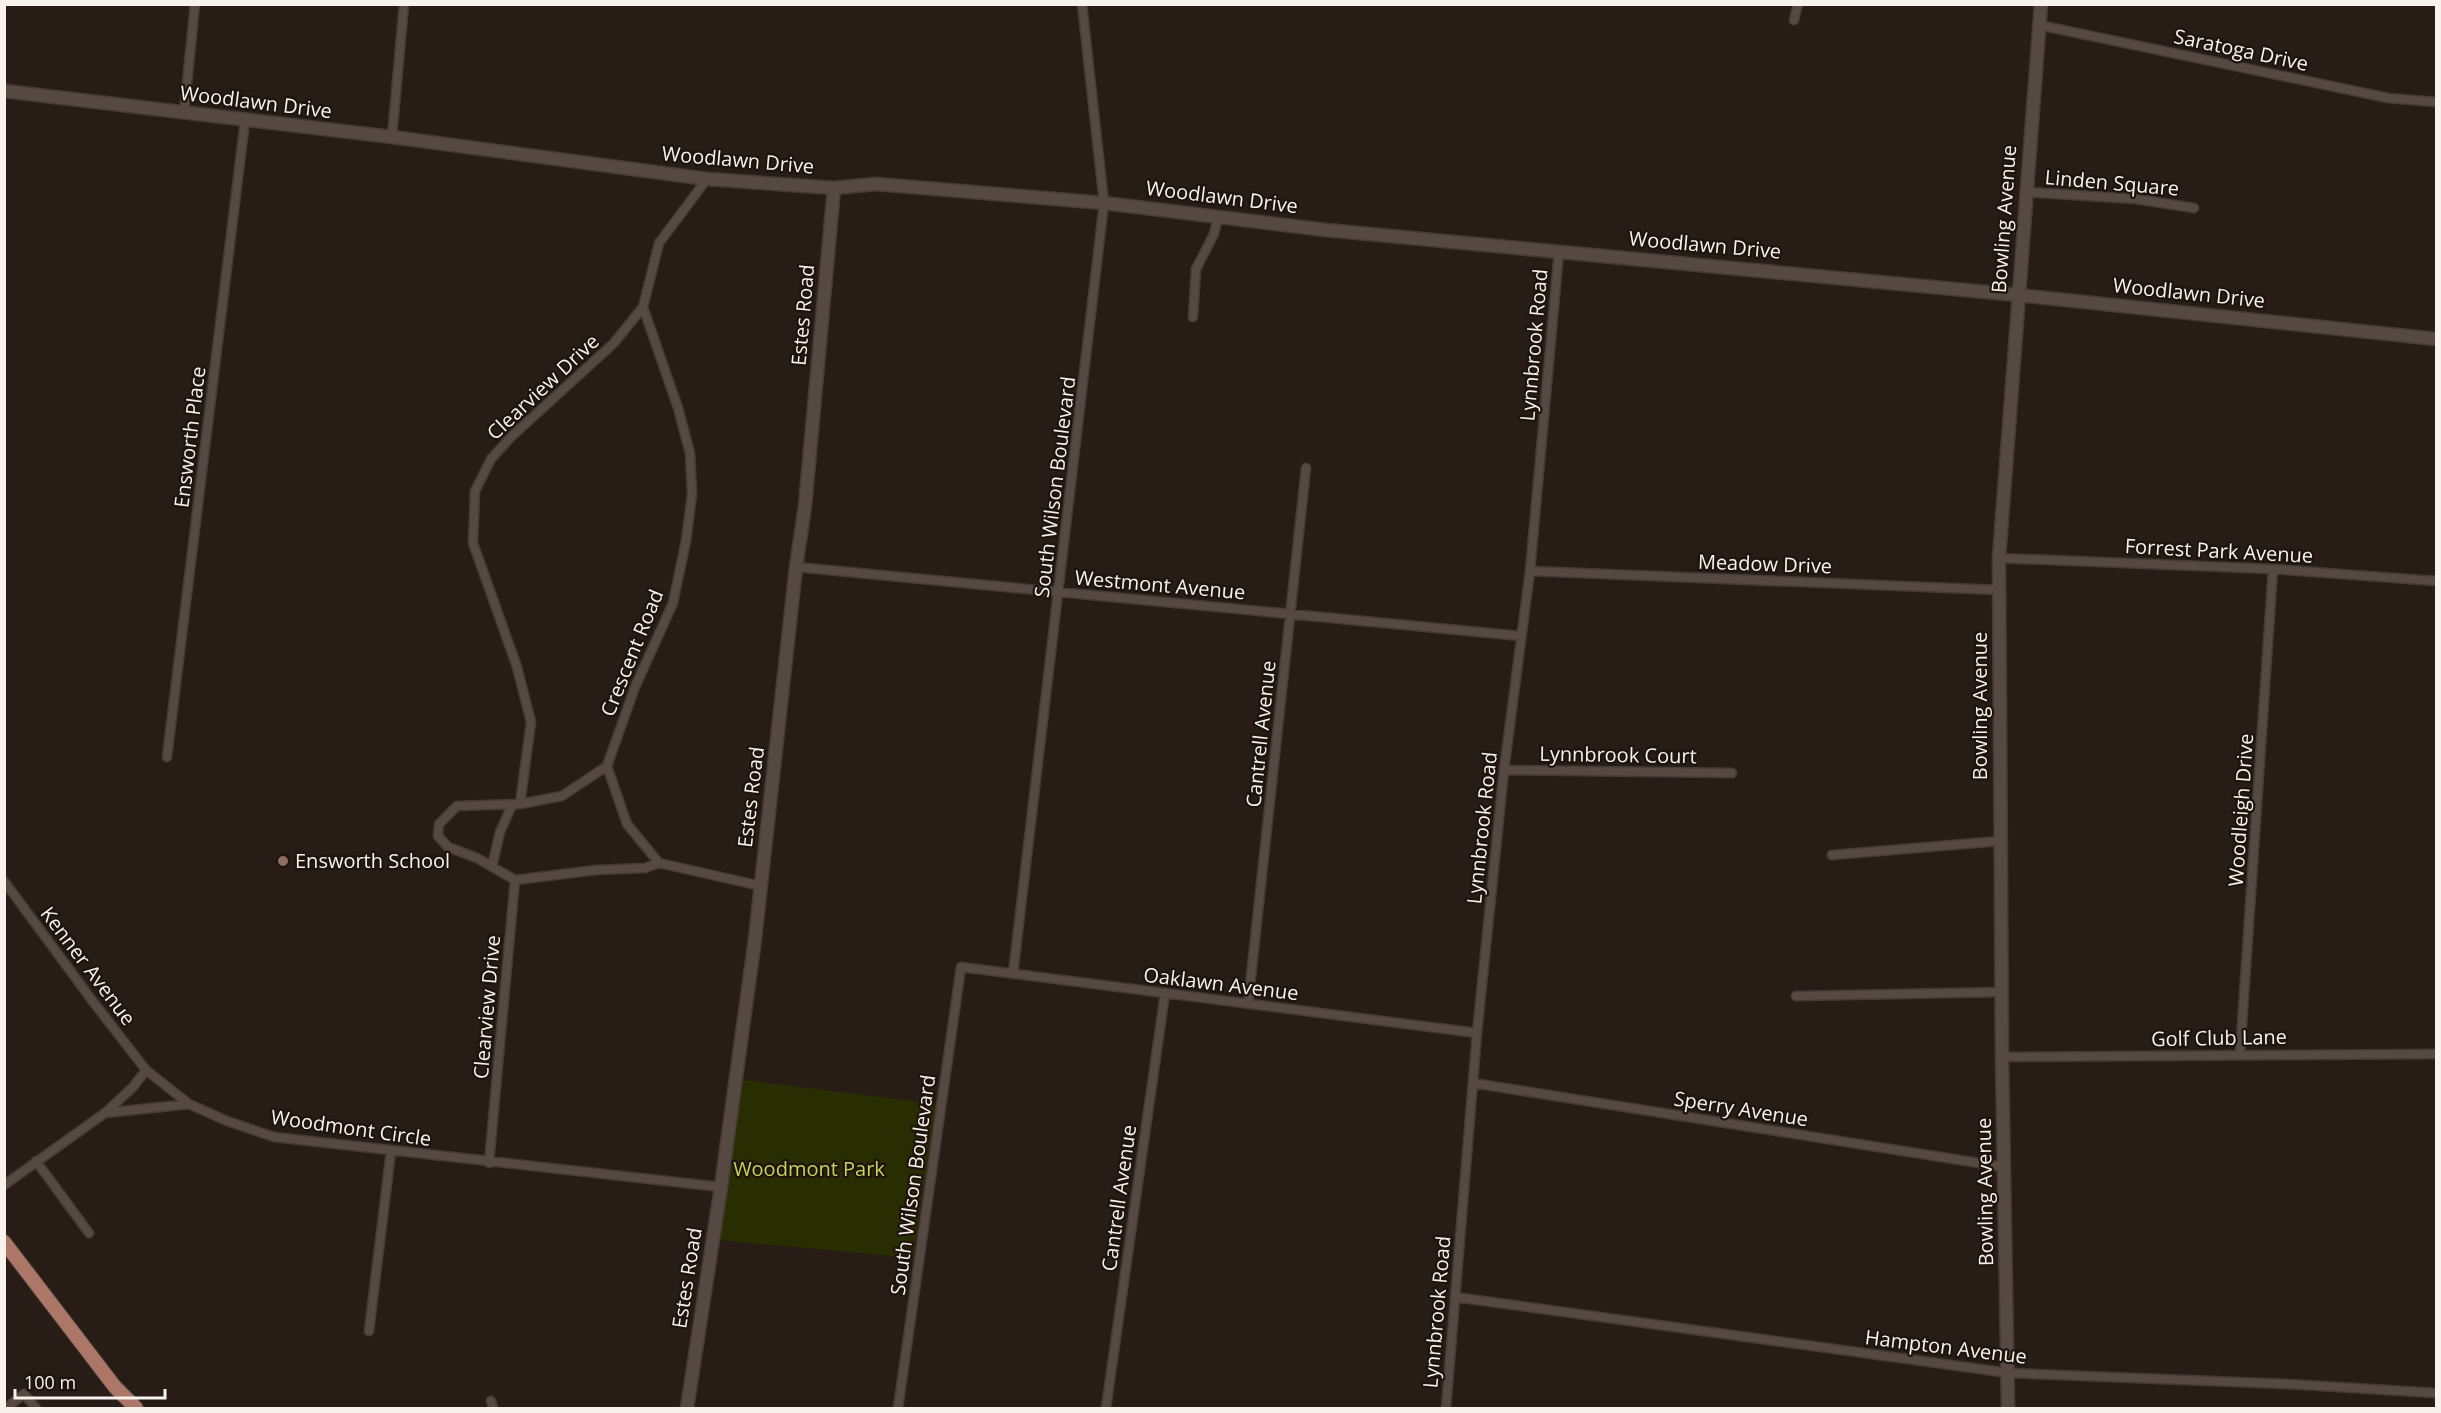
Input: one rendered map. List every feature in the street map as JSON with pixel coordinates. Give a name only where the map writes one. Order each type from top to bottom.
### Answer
[{"type":"main road","points":[[6,1249],[115,1387],[136,1408]]},
{"type":"street","points":[[184,113],[195,4]]},
{"type":"street","points":[[392,137],[404,4]]},
{"type":"street","name":"South Wilson Boulevard","points":[[1013,974],[1060,592],[1104,202],[1082,4]]},
{"type":"street","points":[[1794,20],[1798,4]]},
{"type":"street","name":"Bowling Avenue","points":[[2008,1408],[2002,1057],[1999,558],[2041,4]]},
{"type":"street","name":"Saratoga Drive","points":[[2039,25],[2388,99],[2436,102]]},
{"type":"street","name":"Woodlawn Drive","points":[[4,91],[392,137],[706,179],[834,188],[876,184],[1104,202],[1326,230],[2018,295],[2436,339]]},
{"type":"street","name":"Ensworth Place","points":[[167,757],[245,121]]},
{"type":"street","name":"Clearview Drive","points":[[492,867],[500,832],[516,804],[531,722],[517,667],[473,543],[475,491],[497,452],[549,400],[614,343],[643,306],[658,243],[706,179]]},
{"type":"street","name":"Estes Road","points":[[687,1408],[721,1187],[760,886],[805,506],[834,188]]},
{"type":"street","name":"Linden Square","points":[[2026,192],[2136,199],[2194,208]]},
{"type":"street","points":[[1193,317],[1196,269],[1214,234],[1218,217]]},
{"type":"street","name":"Lynnbrook Road","points":[[1446,1408],[1477,1033],[1504,770],[1530,571],[1558,251]]},
{"type":"street","name":"Crescent Road","points":[[607,766],[635,687],[673,603],[686,542],[692,494],[690,453],[643,306]]},
{"type":"street","name":"Cantrell Avenue","points":[[1248,1004],[1306,468]]},
{"type":"street","name":"Forrest Park Avenue","points":[[1999,558],[2273,569],[2436,581]]},
{"type":"street","name":"Westmont Avenue","points":[[796,567],[1521,636]]},
{"type":"street","name":"Woodleigh Drive","points":[[2240,1054],[2273,569]]},
{"type":"street","name":"Meadow Drive","points":[[1530,571],[1999,590]]},
{"type":"street","points":[[659,863],[627,824],[607,766],[562,796],[516,804],[457,806],[439,824],[438,837],[448,847],[515,880],[596,870],[645,868],[659,863],[760,886]]},
{"type":"street","name":"Lynnbrook Court","points":[[1504,770],[1732,773]]},
{"type":"street","points":[[1832,855],[2000,841]]},
{"type":"street","name":"Clearview Drive","points":[[489,1163],[515,880]]},
{"type":"street","name":"Kenner Avenue","points":[[4,881],[146,1070],[189,1104]]},
{"type":"street","name":"South Wilson Boulevard","points":[[898,1408],[961,967]]},
{"type":"street","name":"Oaklawn Avenue","points":[[961,967],[1477,1033]]},
{"type":"street","points":[[1797,996],[2002,992]]},
{"type":"street","name":"Cantrell Avenue","points":[[1106,1408],[1166,993]]},
{"type":"street","name":"Golf Club Lane","points":[[2002,1057],[2436,1054]]},
{"type":"street","points":[[4,1185],[105,1113],[133,1087],[146,1070]]},
{"type":"street","name":"Sperry Avenue","points":[[1473,1083],[2004,1167]]},
{"type":"street","points":[[105,1113],[189,1104]]},
{"type":"street","name":"Woodmont Circle","points":[[189,1104],[226,1121],[274,1137],[489,1163],[721,1187]]},
{"type":"street","points":[[369,1331],[391,1151]]},
{"type":"street","points":[[36,1161],[88,1233]]},
{"type":"street","name":"Hampton Avenue","points":[[1455,1297],[2009,1373],[2277,1383],[2436,1394]]},
{"type":"street","points":[[6,1408],[24,1394],[36,1408]]},
{"type":"green space","name":"Woodmont Park","points":[[747,1080],[936,1104],[913,1258],[718,1240],[740,1082]]},
{"type":"place","name":"Ensworth School","points":[[283,861]]}]
